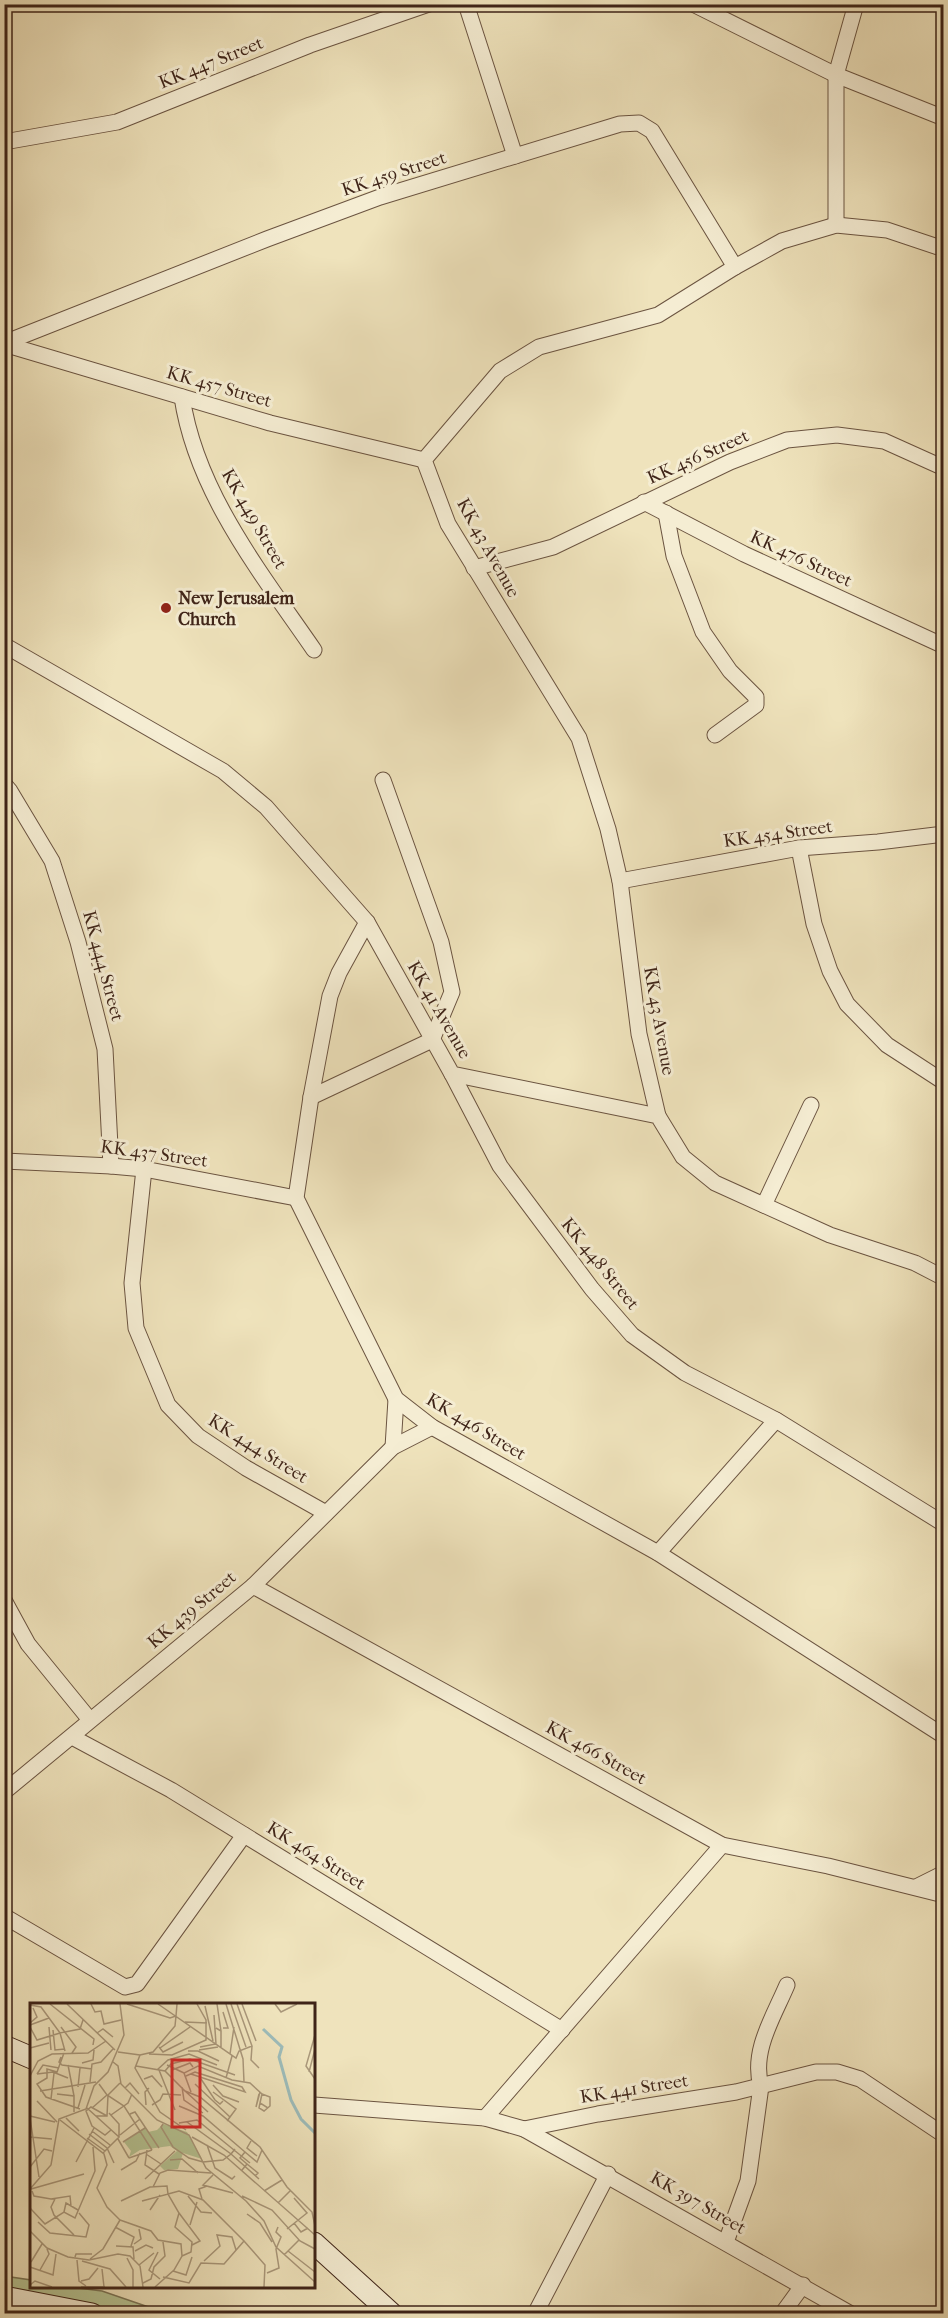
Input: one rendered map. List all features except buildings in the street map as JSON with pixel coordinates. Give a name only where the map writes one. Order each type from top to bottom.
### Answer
[{"type":"main road","points":[[4,2046],[30,2057]]},
{"type":"main road","points":[[315,2244],[392,2313]]},
{"type":"main road","points":[[4,2297],[92,2313]]},
{"type":"street","name":"KK 447 Street","points":[[4,142],[117,122],[310,45],[429,4]]},
{"type":"street","points":[[466,4],[515,156]]},
{"type":"street","points":[[693,4],[836,75],[944,118]]},
{"type":"street","points":[[836,225],[836,75],[856,4]]},
{"type":"street","name":"KK 459 Street","points":[[4,344],[318,220],[380,198],[620,124],[639,123],[652,131],[735,267]]},
{"type":"street","points":[[424,460],[500,371],[539,347],[658,315],[735,267],[782,242],[836,225],[887,230],[944,249]]},
{"type":"street","name":"KK 457 Street","points":[[4,344],[270,423],[424,460]]},
{"type":"street","name":"KK 449 Street","points":[[182,397],[186,425],[226,517],[246,551],[314,650]]},
{"type":"street","name":"KK 456 Street","points":[[474,568],[553,548],[730,462],[787,440],[837,435],[884,441],[944,468]]},
{"type":"street","name":"KK 43 Avenue","points":[[424,460],[448,524],[579,738],[608,829],[620,881],[639,1034],[658,1116]]},
{"type":"street","name":"KK 476 Street","points":[[645,502],[744,554],[944,646]]},
{"type":"street","points":[[666,513],[674,556],[704,632],[730,671],[756,697],[756,705],[715,735]]},
{"type":"street","name":"KK 41 Avenue","points":[[7,652],[83,689],[223,771],[266,807],[367,922],[452,1074],[658,1116]]},
{"type":"street","points":[[311,1097],[432,1040],[452,992],[441,942],[383,780]]},
{"type":"street","name":"KK 444 Street","points":[[6,790],[52,861],[78,942],[105,1049],[111,1166]]},
{"type":"street","name":"KK 454 Street","points":[[620,881],[799,848],[944,834]]},
{"type":"street","points":[[799,848],[814,924],[830,971],[847,1004],[887,1045],[944,1082]]},
{"type":"street","points":[[296,1198],[311,1097],[330,996],[367,922]]},
{"type":"street","name":"KK 448 Street","points":[[452,1074],[500,1166],[592,1289],[633,1335],[685,1373],[776,1420],[944,1524]]},
{"type":"street","points":[[764,1205],[811,1105]]},
{"type":"street","points":[[658,1116],[683,1157],[716,1183],[830,1235],[915,1263],[944,1278]]},
{"type":"street","name":"KK 437 Street","points":[[4,1161],[144,1169],[296,1198]]},
{"type":"street","name":"KK 444 Street","points":[[144,1169],[132,1283],[136,1328],[168,1405],[198,1436],[246,1468],[327,1513]]},
{"type":"street","name":"KK 446 Street","points":[[296,1198],[396,1399],[432,1427],[658,1553],[944,1736]]},
{"type":"street","points":[[393,1447],[396,1399]]},
{"type":"street","points":[[658,1553],[776,1420]]},
{"type":"street","name":"KK 439 Street","points":[[4,1792],[252,1586],[393,1447],[432,1427]]},
{"type":"street","name":"KK 466 Street","points":[[252,1586],[722,1845],[944,1895]]},
{"type":"street","points":[[4,1600],[28,1644],[90,1720]]},
{"type":"street","points":[[72,1737],[171,1790],[244,1835]]},
{"type":"street","name":"KK 464 Street","points":[[4,1916],[130,1988],[137,1984],[244,1835],[562,2030]]},
{"type":"street","points":[[485,2118],[722,1845]]},
{"type":"street","points":[[916,1887],[944,1873]]},
{"type":"street","points":[[726,2242],[748,2181],[761,2086],[758,2074],[762,2046],[787,1985]]},
{"type":"street","name":"KK 441 Street","points":[[315,2105],[485,2118],[524,2129],[598,2114],[736,2092],[816,2072],[837,2072],[860,2079],[944,2135]]},
{"type":"street","name":"KK 397 Street","points":[[524,2129],[608,2174],[852,2313]]},
{"type":"street","points":[[535,2313],[608,2174]]},
{"type":"street","points":[[782,2313],[803,2285]]},
{"type":"green space","points":[[4,2276],[30,2280],[30,2288],[78,2288],[102,2291],[166,2313],[5,2313]]},
{"type":"place","name":"New Jerusalem Church","points":[[166,608]]}]
